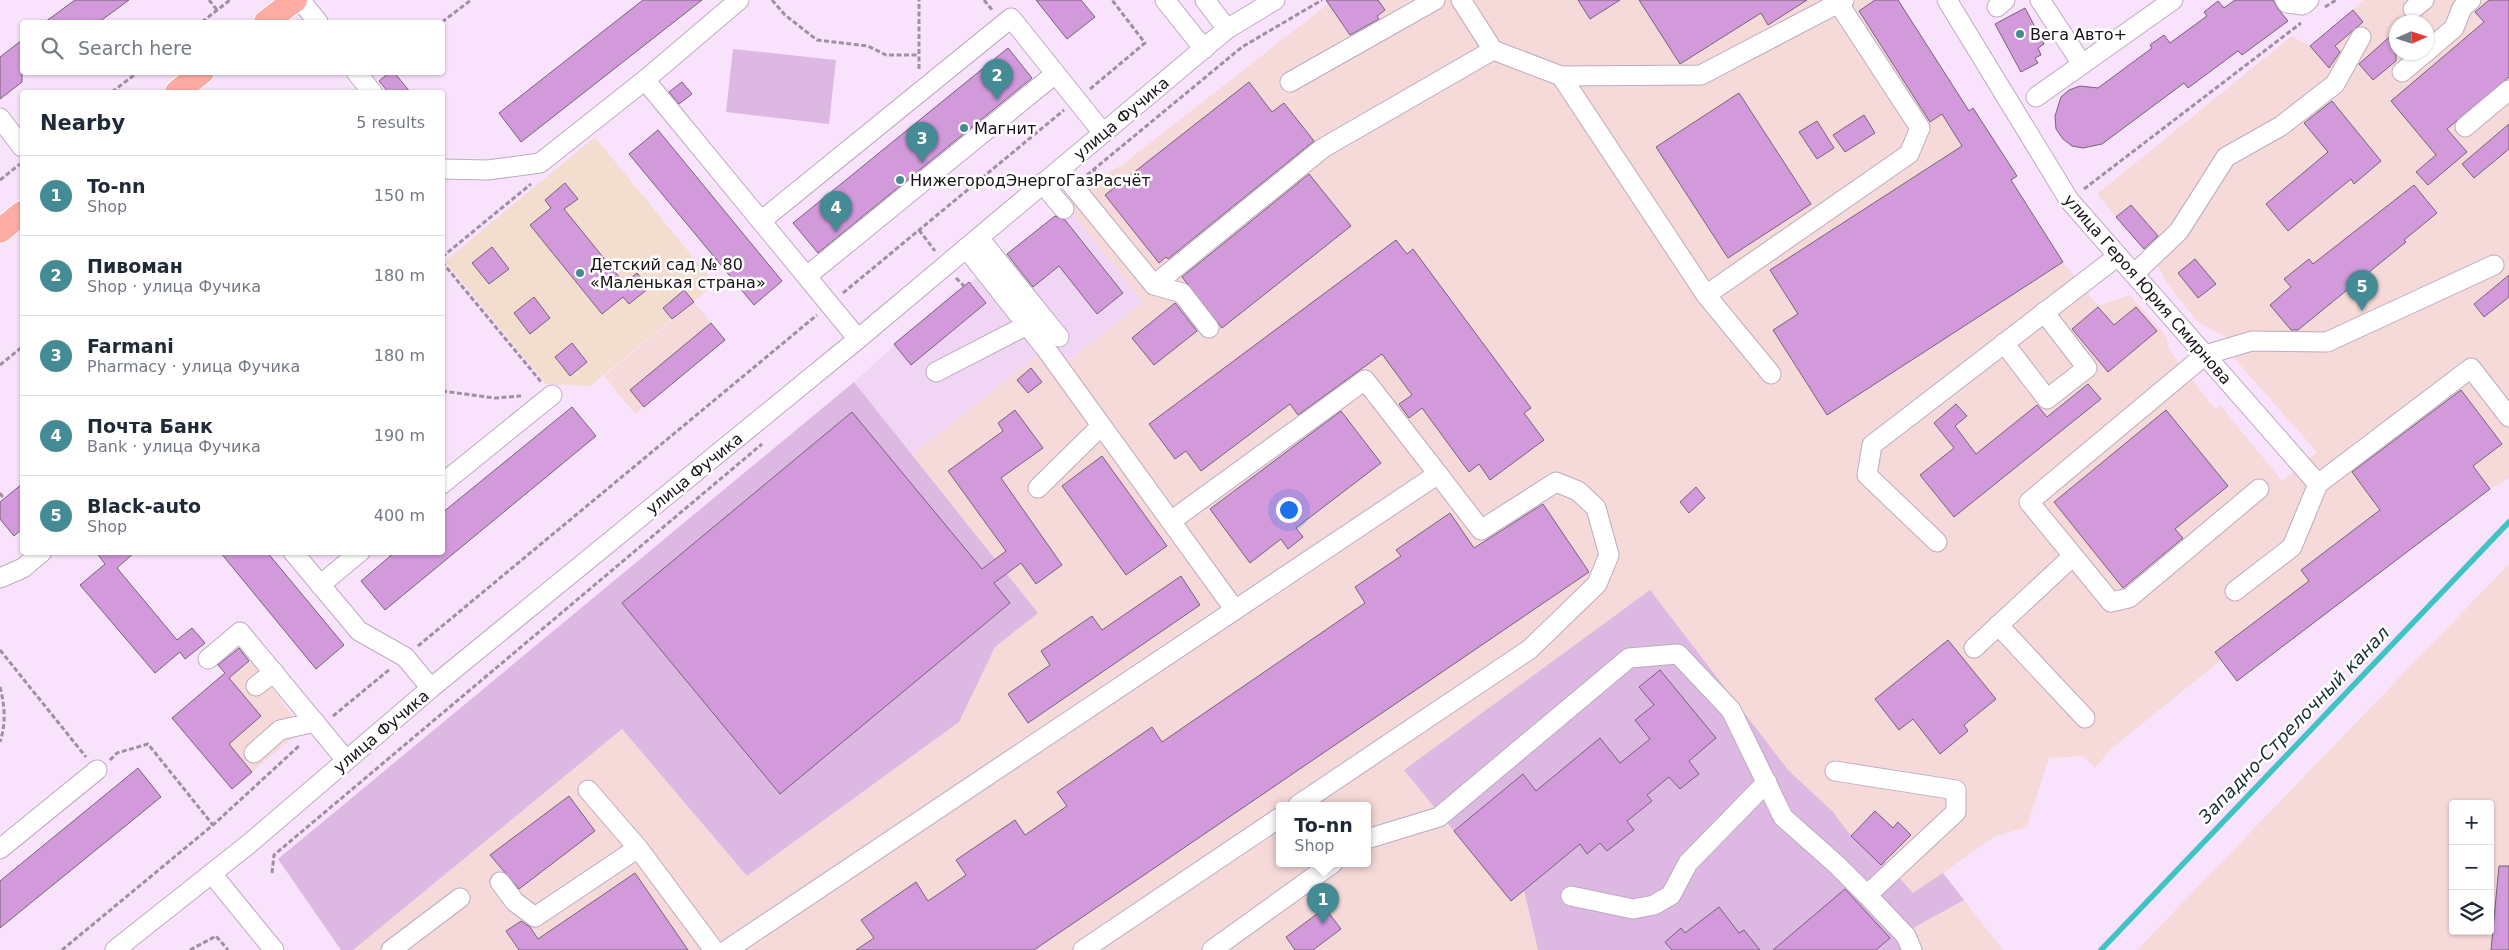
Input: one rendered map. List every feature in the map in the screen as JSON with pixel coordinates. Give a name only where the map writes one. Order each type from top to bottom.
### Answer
[{"type":"main road","points":[[269,20],[295,0]]},
{"type":"main road","points":[[180,90],[198,75]]},
{"type":"main road","points":[[0,231],[20,215]]},
{"type":"street","points":[[300,0],[316,20]]},
{"type":"street","points":[[445,169],[488,170],[540,162],[645,80],[739,0]]},
{"type":"street","points":[[1165,0],[1204,49]]},
{"type":"street","points":[[1205,0],[1227,29]]},
{"type":"street","name":"улица Фучика","points":[[115,950],[212,874],[431,688],[858,339],[1227,29],[1275,0]]},
{"type":"street","points":[[1290,82],[1435,0]]},
{"type":"street","points":[[1461,0],[1494,50],[1561,76],[1702,75],[1842,2],[1920,128],[1909,154],[1706,295]]},
{"type":"street","name":"улица Героя Юрия Смирнова","points":[[1947,0],[2069,200],[2318,484]]},
{"type":"street","points":[[2040,0],[2082,64]]},
{"type":"street","points":[[2036,97],[2173,0]]},
{"type":"street","points":[[2285,0],[2287,3],[2315,5]]},
{"type":"street","points":[[2434,45],[2454,28],[2462,8],[2471,0]]},
{"type":"street","points":[[761,221],[1011,18],[1102,133]]},
{"type":"street","points":[[2134,274],[2179,231],[2226,157],[2281,126],[2335,84],[2361,37]]},
{"type":"street","points":[[1154,285],[1323,148],[1494,50]]},
{"type":"street","points":[[2402,72],[2416,60]]},
{"type":"street","points":[[807,276],[1056,74]]},
{"type":"street","points":[[358,75],[370,90]]},
{"type":"street","points":[[1561,76],[1706,295],[1770,374]]},
{"type":"street","points":[[645,80],[858,339]]},
{"type":"street","points":[[2464,127],[2509,90]]},
{"type":"street","points":[[0,118],[20,144]]},
{"type":"street","points":[[1060,170],[1154,285],[1182,293],[1209,328]]},
{"type":"street","points":[[1042,183],[1064,209]]},
{"type":"street","points":[[973,243],[1027,325],[1235,610]]},
{"type":"street","points":[[973,243],[1059,337]]},
{"type":"street","points":[[1936,542],[1867,475],[1872,445],[2118,256]]},
{"type":"street","points":[[2259,489],[2129,598],[2111,602],[2029,502],[2205,355],[2252,341],[2328,342],[2494,265]]},
{"type":"street","points":[[2004,344],[2047,399],[2087,368],[2044,312]]},
{"type":"street","points":[[936,372],[1027,325]]},
{"type":"street","points":[[2235,591],[2292,548],[2318,484],[2471,368],[2509,417]]},
{"type":"street","points":[[1170,521],[1366,380],[1481,530],[1556,482],[1578,491],[1596,508],[1609,554],[1598,584],[1530,649],[1302,802]]},
{"type":"street","points":[[445,482],[552,395]]},
{"type":"street","points":[[1038,488],[1101,426]]},
{"type":"street","points":[[727,950],[1438,474]]},
{"type":"street","points":[[0,578],[22,568],[38,555]]},
{"type":"street","points":[[295,555],[359,631],[405,657],[431,688]]},
{"type":"street","points":[[320,585],[356,555]]},
{"type":"street","points":[[1974,648],[2073,556]]},
{"type":"street","points":[[1998,625],[2085,718]]},
{"type":"street","points":[[208,659],[240,632],[346,760]]},
{"type":"street","points":[[1371,838],[1439,817],[1628,658],[1678,654],[1731,710],[1783,817],[1838,865],[1906,936],[1912,950]]},
{"type":"street","points":[[256,686],[274,672]]},
{"type":"street","points":[[254,752],[280,730],[317,725]]},
{"type":"street","points":[[0,849],[97,770]]},
{"type":"street","points":[[1835,771],[1956,790],[1956,812],[1866,895]]},
{"type":"street","points":[[1571,896],[1633,909],[1654,905],[1671,895],[1688,863],[1767,782]]},
{"type":"street","points":[[588,790],[638,848],[714,950]]},
{"type":"street","points":[[1083,950],[1276,820]]},
{"type":"street","points":[[500,882],[515,902],[535,917],[638,848]]},
{"type":"street","points":[[1212,950],[1327,867]]},
{"type":"street","points":[[212,874],[274,950]]},
{"type":"street","points":[[391,950],[460,898]]},
{"type":"path","points":[[209,0],[217,10]]},
{"type":"path","points":[[204,20],[230,0]]},
{"type":"path","points":[[445,20],[471,0]]},
{"type":"path","points":[[772,0],[785,15],[818,40],[868,46],[886,55],[919,55]]},
{"type":"path","points":[[918,94],[919,0]]},
{"type":"path","points":[[62,950],[213,825],[317,725],[405,657],[1145,43],[1112,0]]},
{"type":"path","points":[[1073,186],[1242,48],[1322,0]]},
{"type":"path","points":[[2315,5],[2336,0]]},
{"type":"path","points":[[2069,200],[2304,22]]},
{"type":"path","points":[[115,90],[134,75]]},
{"type":"path","points":[[445,254],[532,182],[540,162]]},
{"type":"path","points":[[0,180],[20,164]]},
{"type":"path","points":[[1093,169],[1099,178]]},
{"type":"path","points":[[445,266],[552,395]]},
{"type":"path","points":[[0,365],[20,349]]},
{"type":"path","points":[[445,391],[495,398],[552,395]]},
{"type":"path","points":[[272,874],[274,855],[765,442]]},
{"type":"path","points":[[0,494],[4,499]]},
{"type":"path","points":[[0,650],[97,770],[117,753],[148,744],[213,825]]},
{"type":"path","points":[[0,687],[5,704],[4,732],[0,742]]},
{"type":"path","points":[[190,950],[216,936],[228,950]]},
{"type":"shaded area","points":[[1333,0],[1898,0],[1960,117],[1973,108],[2017,176],[2011,180],[2063,262],[2098,306],[2130,295],[2166,336],[2169,350],[2215,409],[2221,406],[2282,481],[2317,452],[2232,356],[2227,338],[2197,321],[2169,286],[2157,265],[2097,194],[2292,36],[2310,46],[2364,0],[2509,0],[2509,478],[2490,489],[2237,681],[2221,660],[2111,749],[2095,768],[2083,756],[2049,758],[2027,827],[1994,837],[1943,873],[2003,950],[353,950],[622,729],[747,876],[959,722],[995,647],[1038,613],[912,455],[1050,346],[1065,364],[1143,302],[1067,206],[1099,178],[1122,165]]},
{"type":"shaded area","points":[[733,49],[836,60],[829,124],[726,112]]},
{"type":"shaded area","name":"Детский сад № 80 «Маленькая страна»","points":[[595,137],[715,284],[590,386],[546,384],[445,261]]},
{"type":"shaded area","points":[[1067,206],[1143,302],[1064,364],[1050,346],[912,455],[854,382],[957,289],[959,290],[989,269]]},
{"type":"shaded area","points":[[694,302],[725,340],[635,414],[604,376]]},
{"type":"shaded area","points":[[854,382],[1038,613],[995,647],[959,722],[747,876],[622,729],[353,950],[341,950],[278,859]]},
{"type":"shaded area","points":[[2509,564],[2509,950],[2137,950]]},
{"type":"shaded area","points":[[1650,590],[1788,770],[1833,812],[1851,836],[1881,865],[1885,862],[1913,893],[1943,873],[1964,900],[1913,928],[1907,950],[1538,950],[1524,890],[1511,901],[1404,770]]},
{"type":"shaded area","points":[[251,660],[294,718],[296,735],[232,789],[172,718],[225,673],[230,678]]},
{"type":"building","points":[[75,0],[129,0],[102,20],[48,20]]},
{"type":"building","points":[[643,0],[702,0],[521,142],[499,113]]},
{"type":"building","points":[[1036,0],[1081,0],[1095,17],[1067,39]]},
{"type":"building","points":[[1326,0],[1378,0],[1385,10],[1377,16],[1379,19],[1350,35]]},
{"type":"building","points":[[1578,0],[1620,0],[1590,19]]},
{"type":"building","points":[[1639,0],[1807,0],[1768,25],[1761,13],[1680,64]]},
{"type":"building","points":[[1875,0],[1898,0],[1969,111],[1973,108],[2017,176],[2011,180],[2063,262],[1827,415],[1773,330],[1798,314],[1770,270],[1962,146],[1942,114],[1930,122],[1859,11]]},
{"type":"building","points":[[2235,0],[2273,0],[2288,21],[2242,55],[2238,51],[2188,88],[2184,83],[2102,144],[2083,148],[2072,146],[2063,139],[2056,129],[2055,116],[2061,97],[2069,90],[2080,86],[2098,88],[2152,48],[2150,45],[2164,35],[2170,43],[2207,16],[2204,12],[2218,1],[2224,8]]},
{"type":"building","points":[[2489,0],[2509,0],[2509,77],[2447,129],[2467,152],[2428,185],[2416,172],[2436,155],[2391,101],[2484,22],[2475,12]]},
{"type":"building","name":"Вега Авто+","points":[[2025,8],[2044,44],[2038,48],[2041,55],[2035,58],[2038,63],[2021,72],[1995,24]]},
{"type":"building","points":[[2353,10],[2363,22],[2335,46],[2340,52],[2329,68],[2310,46]]},
{"type":"building","points":[[2389,37],[2389,60],[2396,61],[2373,80],[2359,64]]},
{"type":"building","points":[[20,42],[20,75],[22,75],[22,82],[0,99],[0,57]]},
{"type":"building","points":[[1008,48],[1032,78],[818,253],[793,223]]},
{"type":"building","points":[[386,75],[396,75],[408,90],[386,90],[379,81]]},
{"type":"building","points":[[682,82],[692,94],[679,104],[669,92]]},
{"type":"building","points":[[1249,82],[1272,112],[1284,103],[1314,141],[1168,259],[1166,257],[1159,263],[1105,195]]},
{"type":"building","points":[[1739,93],[1811,204],[1728,258],[1656,147]]},
{"type":"building","points":[[2332,101],[2381,161],[2354,184],[2351,179],[2288,231],[2266,204],[2328,152],[2304,123]]},
{"type":"building","points":[[1864,115],[1875,133],[1845,152],[1833,135]]},
{"type":"building","points":[[1817,121],[1834,148],[1817,159],[1799,132]]},
{"type":"building","points":[[2509,124],[2509,149],[2474,178],[2462,164]]},
{"type":"building","points":[[658,130],[782,281],[754,305],[629,154]]},
{"type":"building","points":[[1309,174],[1351,226],[1222,328],[1182,277]]},
{"type":"building","points":[[565,183],[578,199],[564,209],[624,283],[637,273],[649,288],[629,304],[623,297],[602,314],[530,225],[551,208],[545,200]]},
{"type":"building","points":[[2414,185],[2437,213],[2404,240],[2406,242],[2298,330],[2291,330],[2270,305],[2291,287],[2284,279],[2309,259],[2313,264]]},
{"type":"building","points":[[2131,205],[2158,236],[2144,249],[2116,217]]},
{"type":"building","points":[[1055,216],[1065,220],[1123,293],[1097,314],[1059,266],[1033,287],[1007,254]]},
{"type":"building","points":[[1396,240],[1407,254],[1413,249],[1531,408],[1524,413],[1544,440],[1490,480],[1479,464],[1469,472],[1422,408],[1409,418],[1399,404],[1412,395],[1382,354],[1298,415],[1290,404],[1201,471],[1186,451],[1175,459],[1149,424]]},
{"type":"building","points":[[492,247],[509,269],[489,284],[472,263]]},
{"type":"building","points":[[2195,259],[2216,284],[2198,298],[2178,273]]},
{"type":"building","points":[[2509,275],[2509,297],[2484,317],[2474,304]]},
{"type":"building","points":[[969,282],[986,303],[911,365],[894,344]]},
{"type":"building","points":[[684,290],[694,302],[672,319],[663,308]]},
{"type":"building","points":[[534,297],[550,318],[530,334],[514,313]]},
{"type":"building","points":[[1175,303],[1197,331],[1154,365],[1132,338]]},
{"type":"building","points":[[2098,307],[2114,325],[2136,307],[2157,331],[2108,372],[2072,329]]},
{"type":"building","points":[[711,323],[725,340],[644,407],[630,390]]},
{"type":"building","points":[[572,343],[587,362],[570,376],[555,357]]},
{"type":"building","points":[[1031,368],[1042,382],[1028,393],[1017,380]]},
{"type":"building","points":[[2088,384],[2101,399],[1954,517],[1920,475],[1954,448],[1934,423],[1956,404],[1967,416],[1955,426],[1976,454],[2037,405],[2047,417]]},
{"type":"building","points":[[2461,390],[2502,444],[2473,466],[2490,489],[2237,681],[2215,652],[2309,581],[2301,570],[2380,510],[2352,472]]},
{"type":"building","points":[[572,407],[596,436],[385,610],[361,581],[391,555],[445,555],[445,511]]},
{"type":"building","points":[[1015,410],[1043,448],[1001,478],[1062,565],[1036,584],[1021,563],[994,583],[1010,603],[780,794],[622,603],[852,412],[982,569],[1006,551],[948,471],[1003,431],[998,423]]},
{"type":"building","points":[[2166,410],[2228,486],[2175,529],[2183,538],[2123,588],[2054,502]]},
{"type":"building","points":[[1341,411],[1381,463],[1296,528],[1303,537],[1288,549],[1281,539],[1250,563],[1210,509]]},
{"type":"building","points":[[1102,456],[1167,546],[1126,575],[1062,486]]},
{"type":"building","points":[[20,486],[20,531],[14,536],[0,519],[0,502]]},
{"type":"building","points":[[1696,487],[1705,498],[1689,513],[1680,502]]},
{"type":"building","points":[[1543,504],[1589,572],[1034,950],[856,950],[874,938],[861,920],[916,882],[928,901],[966,875],[956,860],[1015,820],[1025,835],[1067,806],[1057,792],[1152,727],[1162,742],[1365,603],[1355,587],[1401,556],[1396,550],[1450,513],[1474,548]]},
{"type":"building","points":[[98,555],[132,555],[117,568],[177,640],[192,628],[205,643],[185,659],[180,652],[155,673],[80,585],[105,564]]},
{"type":"building","points":[[222,555],[269,555],[344,645],[316,669]]},
{"type":"building","points":[[1181,576],[1200,605],[1028,723],[1008,694],[1050,665],[1041,651],[1092,616],[1102,630]]},
{"type":"building","points":[[1948,640],[1996,699],[1964,725],[1968,731],[1940,754],[1913,719],[1899,730],[1875,699]]},
{"type":"building","points":[[239,648],[249,661],[229,678],[261,716],[229,744],[252,772],[232,789],[172,718],[225,673],[218,665]]},
{"type":"building","points":[[1660,670],[1716,738],[1689,761],[1699,774],[1680,789],[1669,777],[1647,795],[1652,801],[1627,821],[1634,830],[1607,851],[1600,843],[1587,854],[1580,844],[1511,901],[1454,831],[1523,774],[1536,791],[1600,738],[1620,763],[1650,739],[1635,720],[1654,705],[1639,687]]},
{"type":"building","points":[[138,768],[161,797],[0,928],[0,881]]},
{"type":"building","points":[[569,796],[595,831],[519,889],[490,855]]},
{"type":"building","points":[[1875,811],[1893,828],[1898,822],[1911,835],[1881,865],[1851,836]]},
{"type":"building","points":[[2499,866],[2509,866],[2509,950],[2491,950],[2492,935],[2494,935]]},
{"type":"building","points":[[635,873],[688,950],[519,950],[506,931],[521,921],[530,927],[538,939]]},
{"type":"building","points":[[1845,889],[1890,938],[1876,950],[1773,950]]},
{"type":"building","points":[[1719,907],[1739,933],[1744,930],[1760,950],[1672,950],[1665,942],[1681,928],[1685,933]]},
{"type":"building","points":[[1325,908],[1341,929],[1313,950],[1295,950],[1286,937]]},
{"type":"waterway","name":"Западно-Стрелочный канал","points":[[2101,950],[2509,522]]},
{"type":"place","name":"Вега Авто+","points":[[2020,34]]},
{"type":"place","name":"Пивоман","points":[[997,100]]},
{"type":"place","name":"Магнит","points":[[964,128]]},
{"type":"place","name":"Farmani","points":[[922,163]]},
{"type":"place","name":"НижегородЭнергоГазРасчёт","points":[[900,180]]},
{"type":"place","name":"Почта Банк","points":[[836,232]]},
{"type":"place","name":"Детский сад № 80 «Маленькая страна»","points":[[580,273]]},
{"type":"place","name":"Black-auto","points":[[2362,311]]},
{"type":"place","name":"To-nn","points":[[1323,924]]}]
